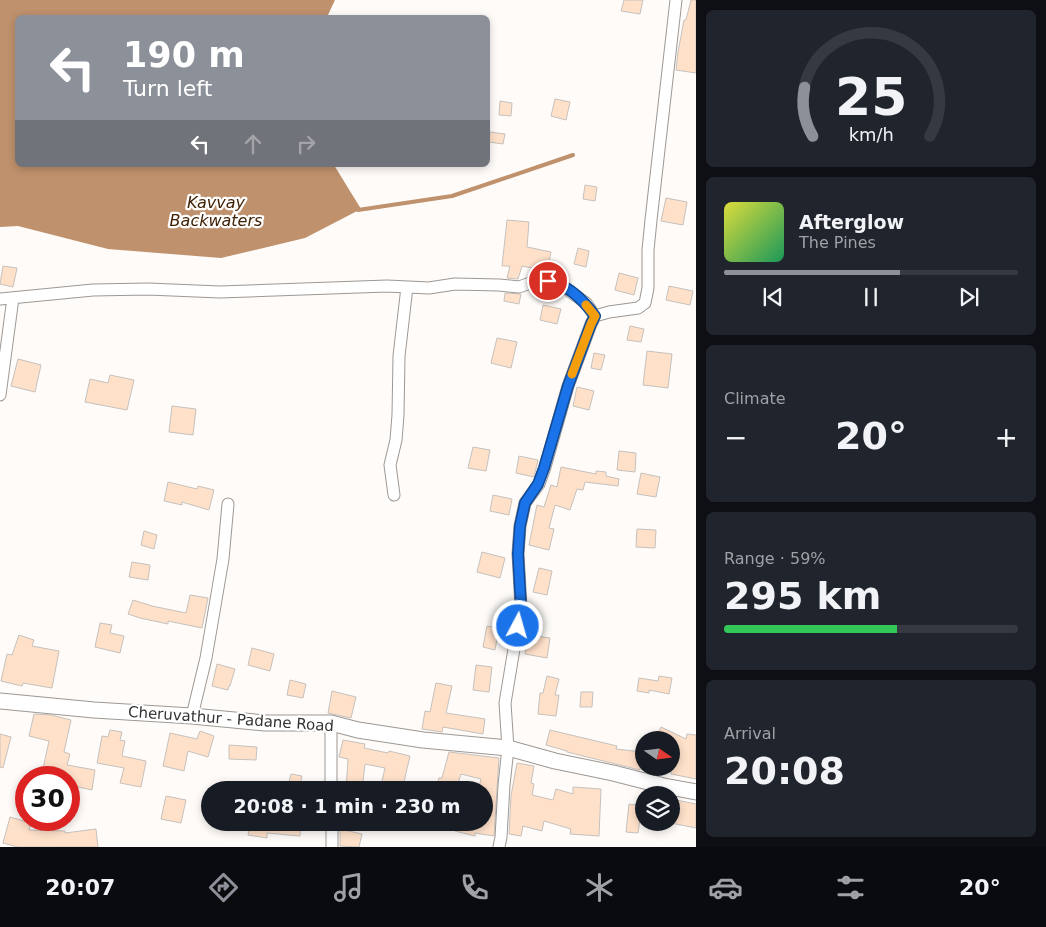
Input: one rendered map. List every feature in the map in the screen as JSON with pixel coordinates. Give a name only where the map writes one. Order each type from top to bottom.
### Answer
[{"type":"main road","name":"Cheruvathur - Padane Road","points":[[0,701],[94,710],[265,722],[331,723],[358,730],[424,740],[508,748],[696,792]]},
{"type":"street","points":[[499,847],[508,748],[505,703],[521,607],[518,554],[520,526],[525,503],[538,484],[544,468],[568,386],[595,316],[638,308],[645,303],[648,288],[648,250],[651,220],[676,0]]},
{"type":"street","points":[[0,300],[93,290],[148,289],[220,292],[386,286],[429,288],[455,284],[520,287],[533,282],[548,281],[558,282],[586,303],[595,316]]},
{"type":"street","points":[[394,495],[390,465],[396,440],[399,356],[407,287]]},
{"type":"street","points":[[0,395],[13,298]]},
{"type":"street","points":[[192,716],[206,658],[223,559],[228,504]]},
{"type":"street","points":[[331,723],[331,781]]},
{"type":"street","points":[[332,831],[332,847]]},
{"type":"water","name":"Kavvay Backwaters","points":[[0,0],[335,0],[328,15],[15,15],[15,167],[335,167],[361,209],[305,238],[221,258],[108,249],[18,226],[0,227]]},
{"type":"building","points":[[624,0],[643,0],[640,14],[621,11]]},
{"type":"building","points":[[691,0],[696,0],[696,73],[676,70],[684,20],[686,20]]},
{"type":"building","points":[[555,99],[570,102],[566,120],[551,116]]},
{"type":"building","points":[[500,101],[512,103],[511,116],[499,115]]},
{"type":"building","points":[[490,132],[505,134],[503,144],[490,142]]},
{"type":"building","points":[[585,185],[597,187],[595,201],[583,199]]},
{"type":"building","points":[[666,198],[687,202],[683,225],[661,221]]},
{"type":"building","points":[[507,220],[529,222],[527,247],[551,252],[547,271],[522,266],[518,279],[507,278],[510,266],[502,266]]},
{"type":"building","points":[[578,248],[589,251],[586,267],[574,264]]},
{"type":"building","points":[[3,266],[17,268],[13,287],[0,284]]},
{"type":"building","points":[[619,273],[638,278],[634,295],[615,290]]},
{"type":"building","points":[[669,286],[693,291],[690,305],[666,300]]},
{"type":"building","points":[[505,293],[521,294],[519,304],[504,301]]},
{"type":"building","points":[[543,305],[561,309],[557,324],[540,320]]},
{"type":"building","points":[[630,326],[644,329],[641,342],[627,340]]},
{"type":"building","points":[[497,338],[517,342],[511,368],[491,363]]},
{"type":"building","points":[[647,351],[672,354],[668,388],[643,385]]},
{"type":"building","points":[[594,353],[605,355],[601,370],[591,368]]},
{"type":"building","points":[[18,359],[41,365],[35,392],[11,386]]},
{"type":"building","points":[[110,375],[134,380],[127,410],[85,402],[90,379],[108,383]]},
{"type":"building","points":[[577,387],[594,391],[589,410],[573,406]]},
{"type":"building","points":[[172,406],[196,409],[193,435],[169,432]]},
{"type":"building","points":[[473,447],[490,450],[486,471],[468,468]]},
{"type":"building","points":[[619,451],[636,453],[635,472],[617,470]]},
{"type":"building","points":[[519,456],[538,460],[534,477],[516,473]]},
{"type":"building","points":[[561,467],[596,474],[596,471],[606,472],[606,476],[619,479],[618,486],[585,482],[583,490],[577,489],[570,510],[555,505],[549,528],[554,529],[549,550],[529,545],[537,505],[544,507],[551,485],[557,487]]},
{"type":"building","points":[[641,473],[660,477],[656,497],[637,494]]},
{"type":"building","points":[[168,482],[197,489],[198,486],[214,490],[209,510],[182,502],[182,505],[164,501]]},
{"type":"building","points":[[493,495],[512,499],[509,515],[490,511]]},
{"type":"building","points":[[637,529],[656,530],[655,548],[636,547]]},
{"type":"building","points":[[144,531],[157,535],[154,549],[141,545]]},
{"type":"building","points":[[482,552],[505,558],[500,578],[477,572]]},
{"type":"building","points":[[132,562],[150,565],[148,580],[129,577]]},
{"type":"building","points":[[539,568],[552,571],[547,595],[533,592]]},
{"type":"building","points":[[190,595],[208,598],[202,628],[168,621],[168,624],[128,614],[133,600],[186,613]]},
{"type":"building","points":[[100,623],[112,625],[110,633],[124,636],[120,653],[95,647]]},
{"type":"building","points":[[487,626],[499,628],[495,650],[483,647]]},
{"type":"building","points":[[19,635],[34,640],[32,646],[59,651],[52,688],[23,683],[22,686],[1,681],[7,654],[12,655]]},
{"type":"building","points":[[528,635],[550,638],[547,658],[525,654]]},
{"type":"building","points":[[252,648],[274,654],[270,671],[248,665]]},
{"type":"building","points":[[217,664],[235,669],[228,690],[212,686]]},
{"type":"building","points":[[476,665],[492,667],[489,692],[473,690]]},
{"type":"building","points":[[547,676],[559,679],[555,695],[559,695],[556,716],[538,714],[540,693],[543,693]]},
{"type":"building","points":[[659,676],[672,678],[669,694],[649,690],[649,693],[637,691],[639,678],[658,681]]},
{"type":"building","points":[[290,680],[306,684],[303,698],[287,695]]},
{"type":"building","points":[[436,683],[452,686],[446,713],[485,719],[483,734],[443,727],[442,732],[422,729],[425,711],[430,712]]},
{"type":"building","points":[[332,691],[356,697],[351,718],[328,713]]},
{"type":"building","points":[[581,692],[593,692],[592,707],[580,707]]},
{"type":"building","points":[[34,714],[51,715],[71,720],[64,752],[70,754],[67,765],[73,766],[44,766],[49,741],[29,736]]},
{"type":"building","points":[[661,727],[669,731],[659,731]]},
{"type":"building","points":[[110,730],[122,732],[120,740],[125,741],[122,756],[146,761],[141,787],[120,783],[124,768],[97,763],[102,736],[108,737]]},
{"type":"building","points":[[550,730],[617,746],[616,749],[635,751],[635,769],[567,752],[546,745]]},
{"type":"building","points":[[200,731],[214,736],[208,757],[188,751],[184,771],[163,766],[170,733],[197,739]]},
{"type":"building","points":[[0,734],[11,737],[3,768],[0,767]]},
{"type":"building","points":[[687,734],[696,735],[696,779],[680,776],[680,736],[686,739]]},
{"type":"building","points":[[343,740],[365,744],[364,748],[410,756],[404,781],[382,781],[385,768],[365,764],[363,781],[347,781],[348,759],[339,757]]},
{"type":"building","points":[[229,745],[257,747],[256,760],[229,759]]},
{"type":"building","points":[[449,752],[499,758],[494,836],[475,833],[475,836],[455,831],[493,831],[493,781],[480,781],[481,779],[461,774],[459,781],[438,781],[439,778],[442,778]]},
{"type":"building","points":[[517,763],[534,766],[531,783],[534,784],[532,795],[553,800],[556,789],[573,794],[573,787],[601,789],[599,836],[570,834],[571,829],[544,821],[542,831],[523,826],[521,836],[509,834],[511,796]]},
{"type":"building","points":[[80,767],[95,770],[92,790],[80,787]]},
{"type":"building","points":[[291,774],[302,776],[301,781],[289,781]]},
{"type":"building","points":[[166,796],[186,800],[181,823],[161,819]]},
{"type":"building","points":[[680,801],[696,804],[696,828],[680,825]]},
{"type":"building","points":[[629,804],[635,805],[635,831],[638,831],[638,833],[626,832]]},
{"type":"building","points":[[10,817],[15,818],[15,831],[65,831],[65,833],[96,829],[98,847],[18,847],[3,843]]},
{"type":"building","points":[[249,831],[300,831],[300,836],[267,833],[267,838],[248,835]]},
{"type":"building","points":[[340,831],[362,834],[359,847],[340,846]]},
{"type":"waterway","points":[[358,210],[452,196],[573,155]]},
{"type":"slow traffic","points":[[572,374],[595,316],[586,305]]},
{"type":"route","points":[[518,626],[521,607],[518,554],[520,526],[525,503],[538,484],[544,468],[578,356],[595,316],[586,303],[558,282],[548,281]]}]
